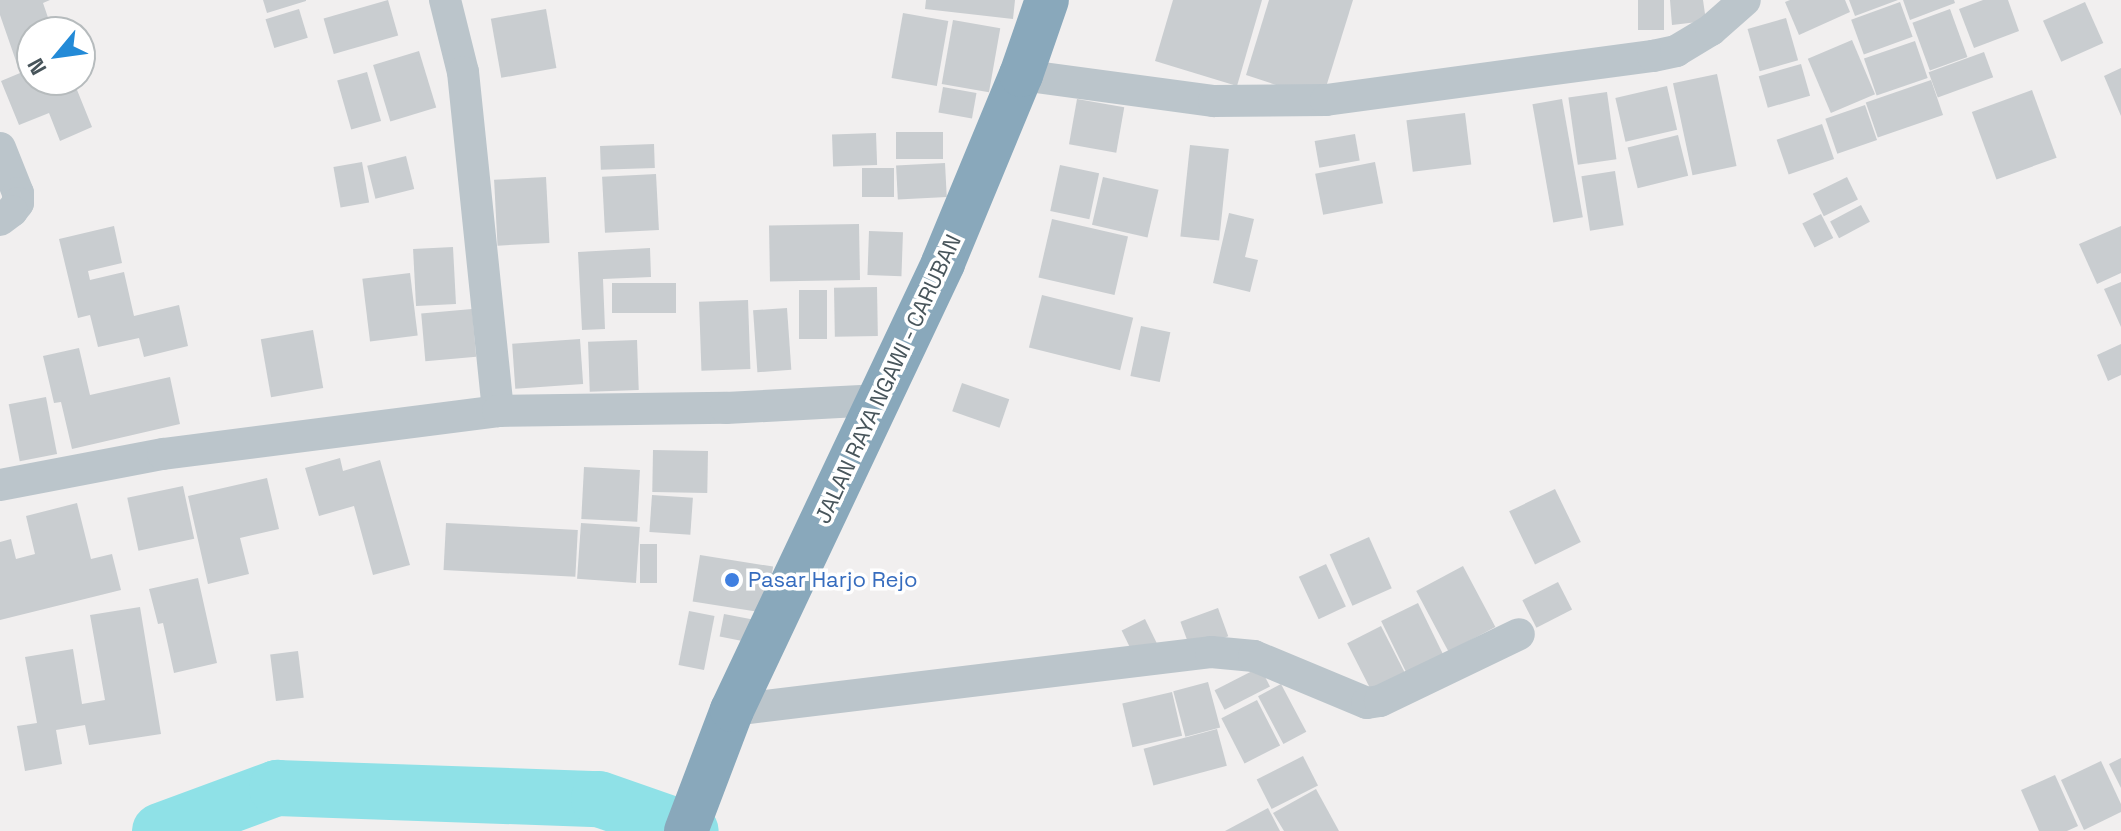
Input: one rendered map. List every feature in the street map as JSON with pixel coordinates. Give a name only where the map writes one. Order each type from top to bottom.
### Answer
[{"type":"highway","name":"JALAN RAYA NGAWI - CARUBAN","points":[[686,831],[732,710],[881,400],[1021,75],[1047,0]]},
{"type":"street","points":[[445,0],[463,72],[498,411]]},
{"type":"street","points":[[1021,75],[1214,101],[1326,100],[1610,64],[1664,53],[1711,30],[1745,0]]},
{"type":"street","points":[[0,148],[18,193],[18,203],[0,220]]},
{"type":"street","points":[[0,485],[163,454],[498,411],[726,408],[881,400]]},
{"type":"street","points":[[732,710],[1211,652],[1254,656],[1367,703],[1380,701],[1519,634]]},
{"type":"building","points":[[0,0],[50,0],[43,3],[47,16],[16,16],[16,61],[0,15]]},
{"type":"building","points":[[263,0],[306,0],[306,1],[267,13]]},
{"type":"building","points":[[388,0],[398,36],[334,54],[324,18]]},
{"type":"building","points":[[926,0],[1015,0],[1013,19],[925,9]]},
{"type":"building","points":[[1173,0],[1262,0],[1237,86],[1155,61]]},
{"type":"building","points":[[1269,0],[1353,0],[1322,100],[1246,75]]},
{"type":"building","points":[[1638,0],[1664,0],[1664,30],[1638,30]]},
{"type":"building","points":[[1670,0],[1703,0],[1706,21],[1672,25]]},
{"type":"building","points":[[1845,0],[1850,12],[1799,35],[1785,2]]},
{"type":"building","points":[[1849,0],[1898,0],[1855,16]]},
{"type":"building","points":[[1903,0],[1954,0],[1955,3],[1910,20]]},
{"type":"building","points":[[1983,0],[2008,0],[2019,31],[1974,48],[1959,9]]},
{"type":"building","points":[[1900,2],[1913,37],[1864,55],[1851,20]]},
{"type":"building","points":[[2085,2],[2103,43],[2061,62],[2043,21]]},
{"type":"building","points":[[299,9],[308,38],[274,48],[266,19]]},
{"type":"building","points":[[546,9],[556,68],[501,78],[491,19]]},
{"type":"building","points":[[1950,9],[1967,57],[1930,71],[1912,23]]},
{"type":"building","points":[[903,13],[948,21],[937,86],[892,78]]},
{"type":"building","points":[[1786,18],[1798,60],[1760,71],[1748,29]]},
{"type":"building","points":[[953,20],[1000,28],[989,92],[942,84]]},
{"type":"building","points":[[1852,40],[1875,94],[1831,113],[1808,59]]},
{"type":"building","points":[[1915,41],[1928,78],[1877,95],[1864,59]]},
{"type":"building","points":[[419,51],[436,107],[390,121],[373,65]]},
{"type":"building","points":[[1984,52],[1993,77],[1938,98],[1929,72]]},
{"type":"building","points":[[1801,64],[1810,96],[1768,108],[1759,76]]},
{"type":"building","points":[[2121,68],[2121,116],[2104,76]]},
{"type":"building","points":[[367,72],[381,121],[351,130],[337,81]]},
{"type":"building","points":[[1717,74],[1737,166],[1693,175],[1673,83]]},
{"type":"building","points":[[16,75],[16,96],[79,96],[92,127],[60,141],[49,113],[19,125],[1,81]]},
{"type":"building","points":[[1931,80],[1943,115],[1878,137],[1866,102]]},
{"type":"building","points":[[1667,86],[1677,130],[1625,142],[1615,98]]},
{"type":"building","points":[[943,87],[976,93],[972,119],[938,113]]},
{"type":"building","points":[[2032,90],[2057,158],[1996,180],[1972,112]]},
{"type":"building","points":[[1607,92],[1616,159],[1578,165],[1568,97]]},
{"type":"building","points":[[1077,99],[1124,107],[1116,153],[1069,144]]},
{"type":"building","points":[[1562,99],[1583,217],[1553,222],[1532,104]]},
{"type":"building","points":[[1865,105],[1877,140],[1837,154],[1825,119]]},
{"type":"building","points":[[1465,113],[1471,165],[1413,172],[1406,120]]},
{"type":"building","points":[[1822,124],[1834,159],[1789,175],[1777,140]]},
{"type":"building","points":[[896,132],[943,132],[943,159],[896,159]]},
{"type":"building","points":[[876,133],[877,165],[833,167],[832,135]]},
{"type":"building","points":[[1355,134],[1360,161],[1319,168],[1315,141]]},
{"type":"building","points":[[1678,135],[1688,176],[1638,188],[1628,148]]},
{"type":"building","points":[[654,144],[655,168],[601,170],[600,146]]},
{"type":"building","points":[[1190,145],[1229,149],[1219,241],[1180,236]]},
{"type":"building","points":[[406,156],[414,189],[375,199],[367,166]]},
{"type":"building","points":[[362,162],[369,202],[341,207],[333,167]]},
{"type":"building","points":[[1375,162],[1383,203],[1323,215],[1315,174]]},
{"type":"building","points":[[945,163],[947,197],[898,200],[896,166]]},
{"type":"building","points":[[1060,165],[1099,173],[1089,219],[1050,211]]},
{"type":"building","points":[[862,168],[894,168],[894,197],[862,197]]},
{"type":"building","points":[[1615,171],[1624,225],[1590,231],[1581,176]]},
{"type":"building","points":[[656,174],[659,230],[605,233],[602,177]]},
{"type":"building","points":[[546,177],[549,243],[498,246],[494,180]]},
{"type":"building","points":[[1103,177],[1159,190],[1148,238],[1092,225]]},
{"type":"building","points":[[1847,177],[1858,199],[1824,216],[1813,194]]},
{"type":"building","points":[[1861,205],[1870,222],[1839,238],[1830,221]]},
{"type":"building","points":[[1229,213],[1254,219],[1245,257],[1258,260],[1250,292],[1213,283]]},
{"type":"building","points":[[1821,214],[1833,238],[1815,248],[1802,224]]},
{"type":"building","points":[[1052,219],[1128,237],[1115,295],[1039,277]]},
{"type":"building","points":[[859,224],[860,280],[770,282],[769,226]]},
{"type":"building","points":[[114,226],[122,263],[88,271],[90,280],[124,272],[134,316],[179,305],[188,346],[144,357],[139,338],[98,347],[90,315],[78,318],[59,239]]},
{"type":"building","points":[[2121,226],[2121,273],[2097,284],[2079,244]]},
{"type":"building","points":[[869,231],[903,232],[901,276],[867,275]]},
{"type":"building","points":[[453,247],[456,304],[416,306],[413,249]]},
{"type":"building","points":[[650,248],[651,277],[603,279],[605,329],[582,330],[578,252]]},
{"type":"building","points":[[410,273],[418,336],[370,341],[362,279]]},
{"type":"building","points":[[2121,282],[2121,327],[2104,289]]},
{"type":"building","points":[[612,283],[676,283],[676,313],[612,313]]},
{"type":"building","points":[[877,287],[878,336],[835,337],[834,288]]},
{"type":"building","points":[[799,290],[827,290],[827,339],[799,339]]},
{"type":"building","points":[[1042,295],[1133,318],[1120,370],[1029,347]]},
{"type":"building","points":[[748,300],[750,369],[701,371],[699,302]]},
{"type":"building","points":[[787,308],[791,370],[757,372],[753,310]]},
{"type":"building","points":[[472,309],[476,357],[425,361],[421,313]]},
{"type":"building","points":[[1141,326],[1170,332],[1160,382],[1130,376]]},
{"type":"building","points":[[313,330],[323,388],[271,397],[261,339]]},
{"type":"building","points":[[580,339],[583,384],[515,389],[512,344]]},
{"type":"building","points":[[637,340],[639,390],[590,392],[588,342]]},
{"type":"building","points":[[2121,344],[2121,375],[2108,381],[2097,355]]},
{"type":"building","points":[[79,348],[90,395],[170,377],[180,424],[72,449],[61,402],[54,403],[43,356]]},
{"type":"building","points":[[962,383],[1009,399],[1000,428],[952,411]]},
{"type":"building","points":[[46,397],[57,454],[20,461],[9,404]]},
{"type":"building","points":[[653,450],[708,451],[707,493],[652,492]]},
{"type":"building","points":[[340,458],[343,471],[380,460],[410,565],[373,575],[354,506],[319,516],[305,468]]},
{"type":"building","points":[[584,467],[640,470],[637,522],[581,519]]},
{"type":"building","points":[[267,478],[279,529],[240,538],[249,574],[208,584],[188,496]]},
{"type":"building","points":[[183,486],[194,539],[138,551],[127,498]]},
{"type":"building","points":[[1555,489],[1581,542],[1535,564],[1509,511]]},
{"type":"building","points":[[652,495],[693,498],[690,535],[649,532]]},
{"type":"building","points":[[77,503],[91,559],[112,554],[121,590],[0,620],[0,542],[11,539],[16,559],[35,554],[26,516]]},
{"type":"building","points":[[446,523],[578,530],[575,577],[444,570]]},
{"type":"building","points":[[581,523],[640,527],[636,583],[577,579]]},
{"type":"building","points":[[1369,537],[1392,588],[1352,606],[1330,554]]},
{"type":"building","points":[[640,544],[657,544],[657,583],[640,583]]},
{"type":"building","points":[[700,555],[773,567],[766,613],[693,601]]},
{"type":"building","points":[[1326,564],[1346,607],[1319,619],[1299,577]]},
{"type":"building","points":[[1463,566],[1495,627],[1449,652],[1416,591]]},
{"type":"building","points":[[198,578],[217,663],[174,673],[163,623],[158,624],[149,589]]},
{"type":"building","points":[[1558,582],[1572,610],[1536,628],[1522,600]]},
{"type":"building","points":[[1418,603],[1444,656],[1407,674],[1381,621]]},
{"type":"building","points":[[140,607],[161,734],[89,745],[85,725],[56,730],[62,764],[25,771],[17,726],[37,723],[25,657],[73,649],[82,704],[105,700],[90,615]]},
{"type":"building","points":[[1218,608],[1228,636],[1191,650],[1180,622]]},
{"type":"building","points":[[689,611],[715,616],[704,670],[679,665]]},
{"type":"building","points":[[724,614],[759,621],[755,643],[720,637]]},
{"type":"building","points":[[1145,619],[1158,646],[1135,657],[1122,630]]},
{"type":"building","points":[[1381,626],[1406,675],[1372,692],[1347,643]]},
{"type":"building","points":[[298,651],[304,698],[276,701],[270,654]]},
{"type":"building","points":[[1260,667],[1270,687],[1225,710],[1215,690]]},
{"type":"building","points":[[1208,682],[1220,727],[1185,737],[1173,691]]},
{"type":"building","points":[[1281,684],[1306,732],[1283,744],[1258,696]]},
{"type":"building","points":[[1172,692],[1182,736],[1132,747],[1122,703]]},
{"type":"building","points":[[1257,700],[1280,745],[1245,764],[1221,718]]},
{"type":"building","points":[[1217,729],[1227,766],[1153,785],[1144,749]]},
{"type":"building","points":[[1303,756],[1318,785],[1272,809],[1257,780]]},
{"type":"building","points":[[2121,758],[2121,788],[2109,764]]},
{"type":"building","points":[[2101,761],[2121,804],[2121,812],[2084,830],[2061,780]]},
{"type":"building","points":[[2055,775],[2078,826],[2067,831],[2039,831],[2021,790]]},
{"type":"building","points":[[1316,789],[1339,831],[1284,831],[1273,813]]},
{"type":"building","points":[[1268,808],[1280,831],[1225,831]]},
{"type":"waterway","points":[[160,831],[277,788],[599,799],[691,831]]},
{"type":"place","name":"Pasar Harjo Rejo","points":[[732,580]]}]
